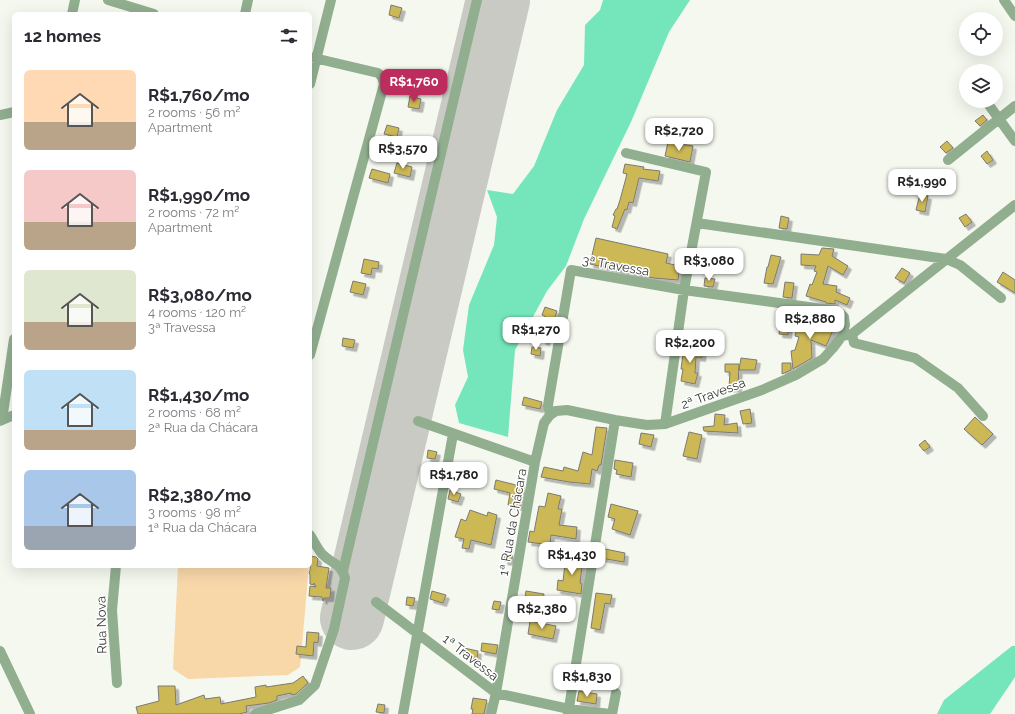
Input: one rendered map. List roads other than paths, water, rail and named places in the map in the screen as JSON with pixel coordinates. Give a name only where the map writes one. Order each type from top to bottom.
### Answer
[{"type":"street","points":[[72,12],[75,0]]},
{"type":"street","points":[[108,0],[147,12]]},
{"type":"street","points":[[245,12],[248,0]]},
{"type":"street","points":[[312,348],[384,84],[382,77],[378,73],[313,57],[331,0]]},
{"type":"street","points":[[255,714],[299,700],[316,685],[334,629],[345,578],[343,570],[477,0]]},
{"type":"street","points":[[1004,0],[1015,16]]},
{"type":"street","points":[[948,160],[1015,106]]},
{"type":"street","points":[[991,108],[1015,141]]},
{"type":"street","points":[[0,115],[12,112]]},
{"type":"street","points":[[626,153],[706,172],[684,290],[665,424]]},
{"type":"street","points":[[842,336],[852,334],[1015,205]]},
{"type":"street","points":[[697,223],[946,259],[960,265],[1001,298]]},
{"type":"street","name":"3ª Travessa","points":[[553,413],[548,405],[571,270],[684,290],[838,311],[844,317],[845,325],[842,336]]},
{"type":"street","points":[[852,334],[854,342],[915,358],[958,388],[983,416]]},
{"type":"street","name":"2ª Travessa","points":[[553,413],[567,410],[647,425],[665,424],[762,390],[796,375],[823,359],[842,336]]},
{"type":"street","points":[[12,351],[1,420],[12,418]]},
{"type":"street","name":"1ª Rua da Chácara","points":[[491,714],[496,693],[535,462],[544,423],[553,413]]},
{"type":"street","points":[[569,711],[615,420]]},
{"type":"street","points":[[418,421],[535,462]]},
{"type":"street","points":[[403,714],[453,434]]},
{"type":"street","points":[[312,539],[318,550],[343,570]]},
{"type":"street","name":"Rua Nova","points":[[116,568],[112,610],[117,683]]},
{"type":"street","name":"1ª Travessa","points":[[376,602],[496,693],[569,711],[611,714]]},
{"type":"street","points":[[0,651],[3,667],[30,714]]},
{"type":"street","points":[[611,714],[616,693]]}]
